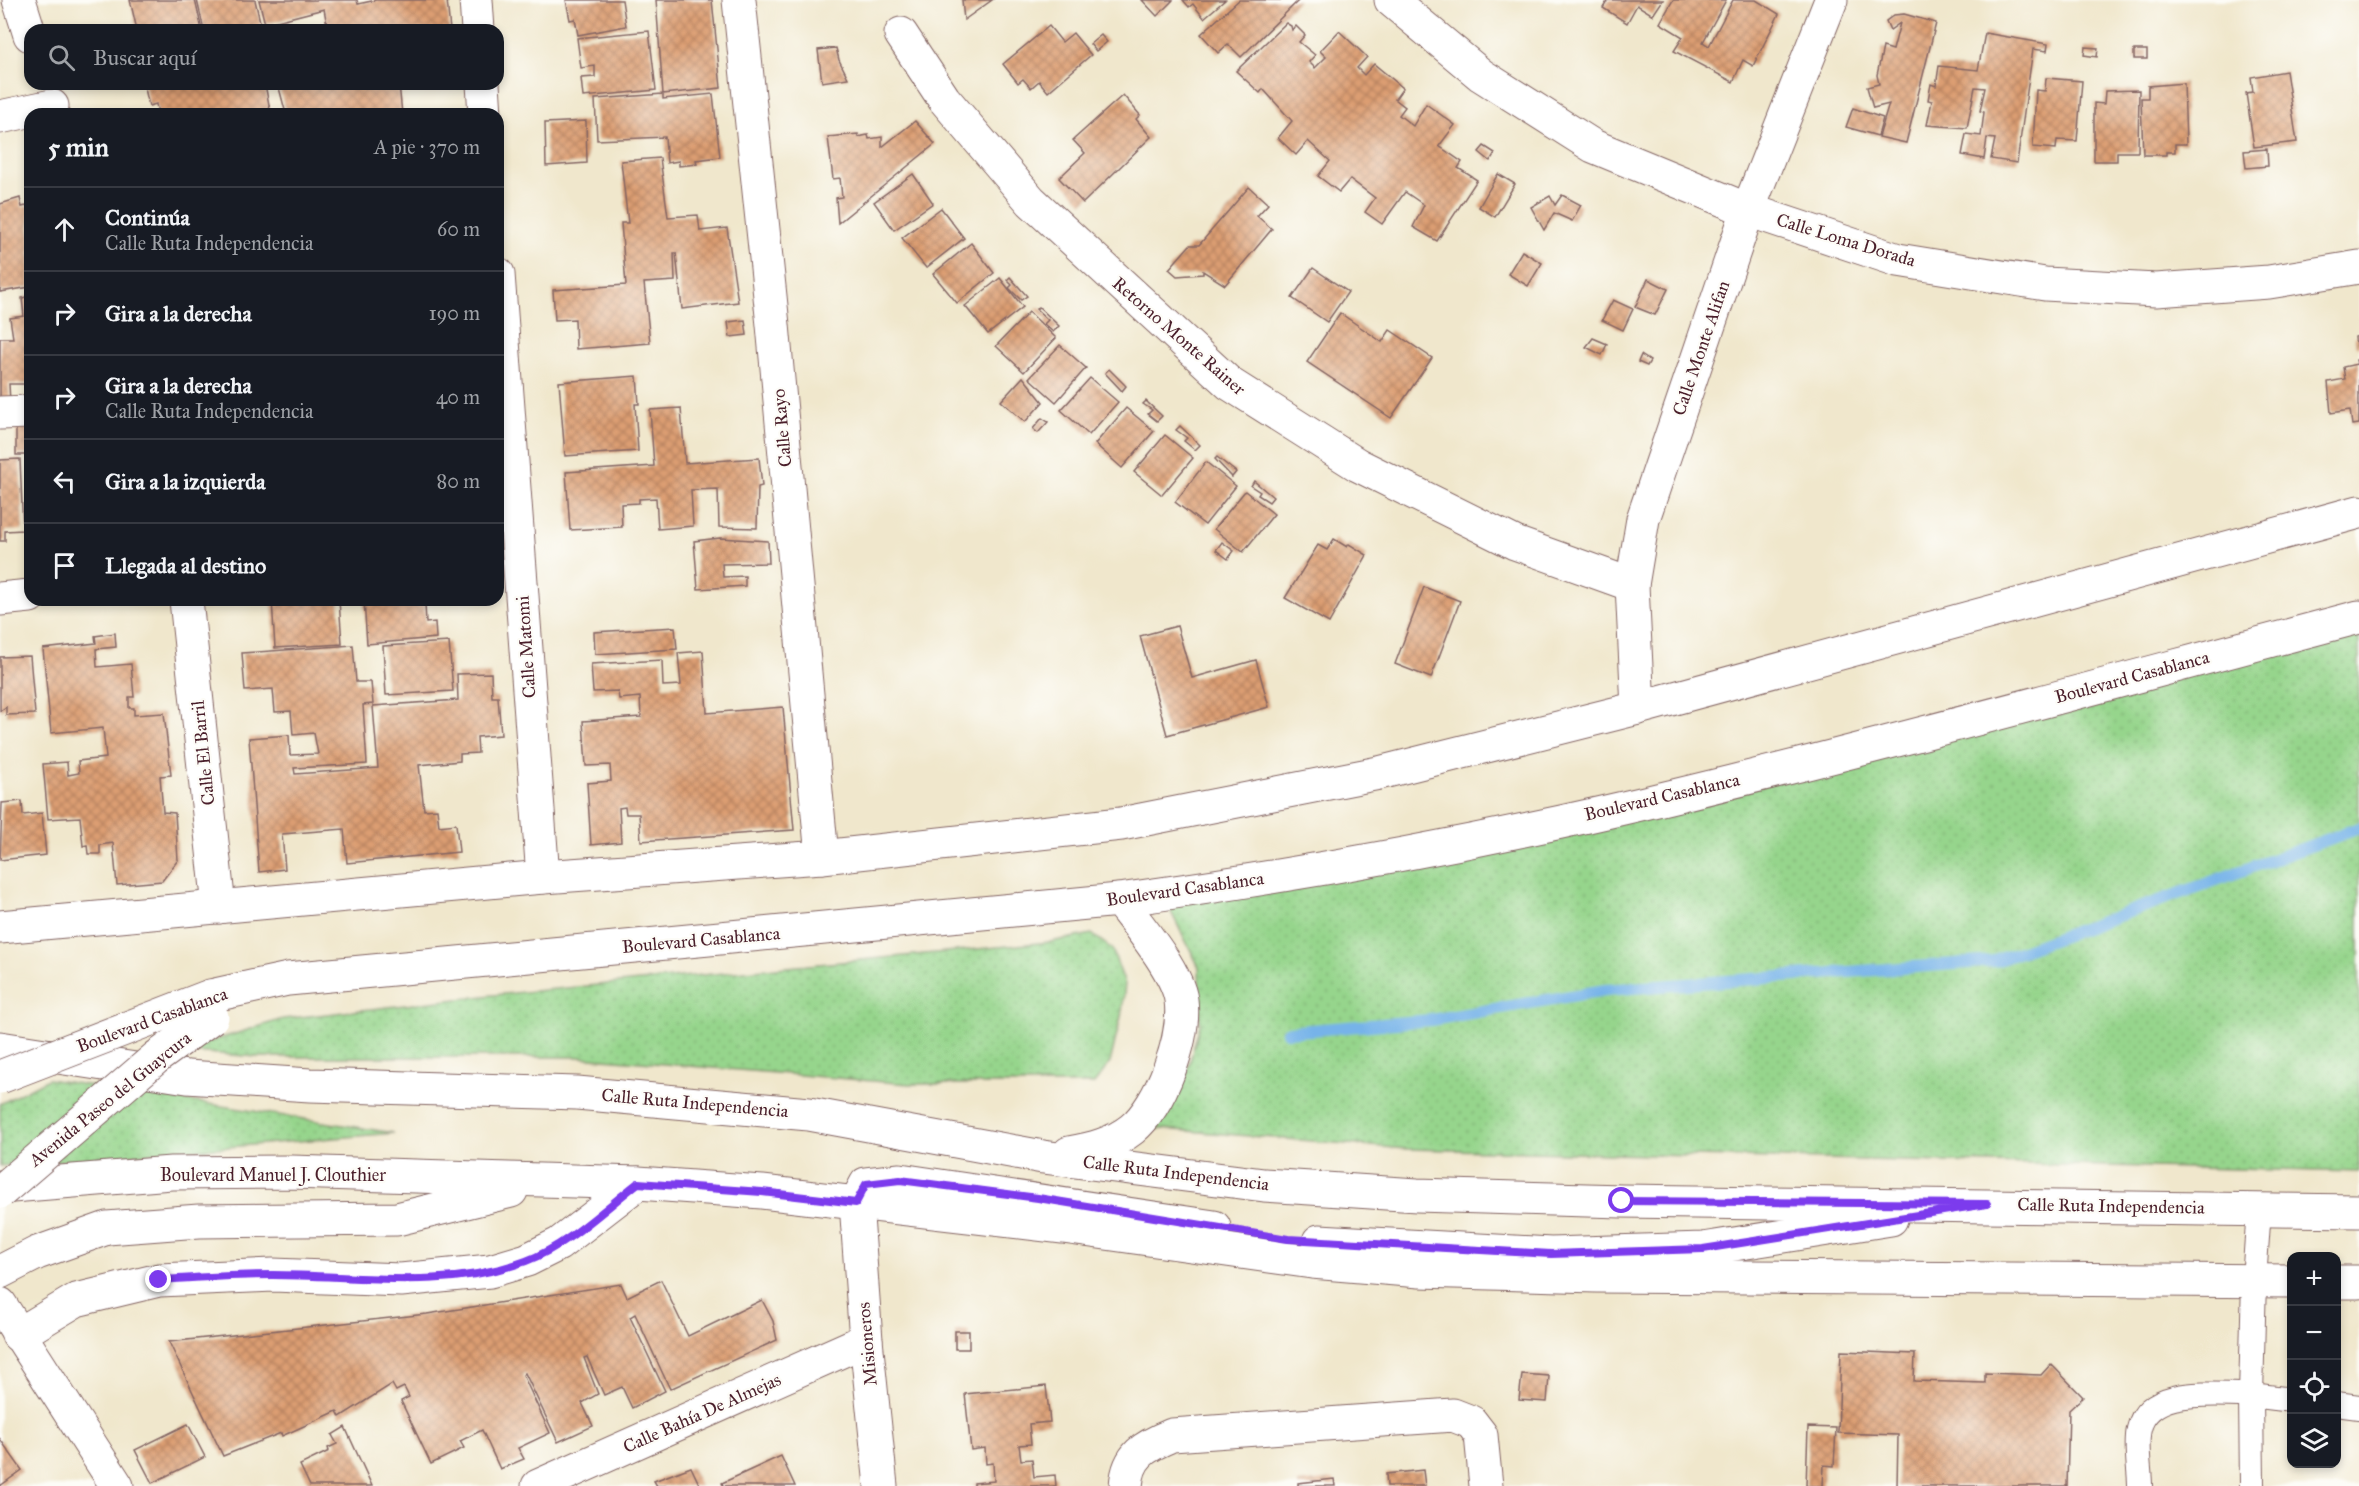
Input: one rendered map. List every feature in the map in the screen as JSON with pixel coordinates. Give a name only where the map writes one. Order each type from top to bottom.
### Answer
[{"type":"main road","points":[[19,0],[27,24]]},
{"type":"main road","points":[[476,0],[478,24]]},
{"type":"main road","name":"Calle Rayo","points":[[739,0],[773,325],[822,857]]},
{"type":"main road","name":"Calle Loma Dorada","points":[[1391,0],[1481,75],[1593,146],[1748,210],[1898,260],[2046,284],[2156,290],[2270,282],[2359,267]]},
{"type":"main road","name":"Calle Monte Alifan","points":[[1638,708],[1632,585],[1643,519],[1748,210],[1831,0]]},
{"type":"main road","name":"Retorno Monte Rainer","points":[[901,34],[944,99],[1031,201],[1230,384],[1358,465],[1515,543],[1632,585]]},
{"type":"main road","points":[[483,90],[485,108]]},
{"type":"main road","points":[[29,108],[51,101]]},
{"type":"main road","points":[[0,117],[24,109]]},
{"type":"main road","name":"Calle Matomi","points":[[504,354],[543,877]]},
{"type":"main road","points":[[0,413],[24,412]]},
{"type":"main road","points":[[0,927],[543,877],[822,857],[1121,824],[1379,772],[1638,708],[2359,512]]},
{"type":"main road","points":[[0,599],[24,597]]},
{"type":"main road","name":"Calle El Barril","points":[[187,606],[219,907]]},
{"type":"main road","name":"Boulevard Casablanca","points":[[0,1077],[288,979],[1119,900],[1230,885],[1445,845],[1676,796],[2359,618]]},
{"type":"main road","points":[[1043,1157],[1101,1148],[1133,1128],[1155,1097],[1173,1062],[1181,999],[1164,960],[1119,900]]},
{"type":"main road","name":"Avenida Paseo del Guaycura","points":[[0,1192],[148,1065],[211,1006]]},
{"type":"main road","name":"Calle Ruta Independencia","points":[[0,1048],[187,1077],[310,1085],[577,1093],[798,1113],[1043,1157],[1264,1185],[1417,1195],[1622,1201],[2359,1210]]},
{"type":"main road","name":"Boulevard Manuel J. Clouthier","points":[[0,1187],[171,1173],[292,1172],[546,1182]]},
{"type":"main road","points":[[856,1203],[866,1184],[900,1180],[1038,1198],[1288,1239],[1551,1254],[1703,1249],[1987,1204]]},
{"type":"main road","points":[[0,1272],[37,1253],[107,1228],[199,1221],[397,1219],[546,1182],[638,1183],[762,1192],[1063,1227],[1301,1260],[1420,1272],[1596,1276],[2287,1281]]},
{"type":"main road","points":[[18,1335],[76,1300],[159,1280],[273,1275],[401,1280],[490,1271],[527,1260],[559,1244],[638,1183]]},
{"type":"main road","name":"Misioneros","points":[[856,1203],[866,1340],[881,1486]]},
{"type":"main road","points":[[2341,1282],[2359,1282]]},
{"type":"main road","points":[[0,1304],[117,1486]]},
{"type":"main road","name":"Calle Bahía De Almejas","points":[[538,1486],[866,1340]]},
{"type":"main road","points":[[1126,1486],[1127,1470],[1145,1446],[1172,1435],[1454,1415],[1471,1422],[1481,1435],[1486,1486]]},
{"type":"lane","points":[[2252,1486],[2251,1395],[2254,1280],[2259,1209]]},
{"type":"lane","points":[[2140,1486],[2139,1429],[2151,1407],[2170,1397],[2251,1395],[2287,1399]]},
{"type":"lane","points":[[2341,1405],[2359,1407]]},
{"type":"green space","points":[[2359,632],[2359,1172],[1407,1149],[1151,1128],[1185,1079],[1200,1024],[1199,967],[1168,906]]},
{"type":"green space","points":[[1092,934],[1112,949],[1125,984],[1122,1012],[1110,1063],[1094,1084],[909,1084],[579,1057],[258,1057],[180,1051],[283,1019],[493,995],[1050,942]]},
{"type":"green space","points":[[48,1079],[394,1133],[0,1166],[0,1104]]},
{"type":"building","points":[[130,0],[195,0],[201,24],[136,24]]},
{"type":"building","points":[[197,0],[255,0],[261,24],[203,24]]},
{"type":"building","points":[[259,0],[357,0],[358,4],[376,0],[447,0],[449,24],[327,24],[324,9],[265,24]]},
{"type":"building","points":[[566,0],[622,0],[626,26],[578,35],[575,19],[570,20]]},
{"type":"building","points":[[656,0],[712,0],[721,88],[663,94]]},
{"type":"building","points":[[962,0],[992,0],[964,20]]},
{"type":"building","points":[[1142,0],[1173,0],[1157,16]]},
{"type":"building","points":[[1183,0],[1225,0],[1204,18],[1193,4],[1189,7]]},
{"type":"building","points":[[1239,0],[1299,0],[1241,57],[1228,44],[1218,53],[1201,34]]},
{"type":"building","points":[[1608,0],[1663,0],[1653,15],[1637,5],[1627,23],[1603,8]]},
{"type":"building","points":[[1673,0],[1726,0],[1703,42],[1709,46],[1733,0],[1756,0],[1779,14],[1753,66],[1743,60],[1733,82],[1674,51],[1683,37],[1660,23]]},
{"type":"building","points":[[1904,14],[1936,23],[1906,143],[1879,137],[1889,104],[1873,108],[1867,87],[1879,84],[1877,75],[1883,47],[1893,50],[1900,23],[1890,30],[1886,21],[1894,15]]},
{"type":"building","points":[[1286,23],[1291,26],[1292,30],[1296,26],[1305,35],[1299,42],[1315,55],[1309,62],[1315,68],[1326,57],[1320,51],[1339,31],[1367,57],[1357,68],[1364,75],[1374,64],[1403,88],[1395,99],[1405,107],[1399,115],[1413,126],[1426,104],[1455,125],[1439,146],[1462,162],[1458,168],[1477,180],[1437,241],[1413,227],[1424,205],[1405,192],[1382,224],[1365,212],[1375,198],[1350,179],[1339,192],[1318,176],[1330,161],[1308,141],[1296,155],[1278,138],[1292,121],[1263,89],[1260,93],[1236,71]]},
{"type":"building","points":[[1049,26],[1062,42],[1073,33],[1091,55],[1048,92],[1039,81],[1031,88],[1023,79],[1018,83],[1003,64]]},
{"type":"building","points":[[649,31],[656,90],[583,97],[581,78],[595,77],[595,66],[581,68],[577,38]]},
{"type":"building","points":[[1985,33],[2048,44],[2047,51],[2033,49],[2017,163],[1991,159],[1995,139],[1987,138],[1984,159],[1962,155],[1966,134],[1981,136],[1984,112],[1980,111],[1985,88],[1975,87],[1967,128],[1927,125],[1932,101],[1928,100],[1931,84],[1936,86],[1939,66],[1978,70]]},
{"type":"building","points":[[1101,35],[1107,42],[1096,51],[1090,44]]},
{"type":"building","points":[[2085,47],[2098,48],[2097,57],[2084,55]]},
{"type":"building","points":[[836,48],[848,78],[822,82],[818,50]]},
{"type":"building","points":[[2134,50],[2147,50],[2147,59],[2134,59]]},
{"type":"building","points":[[2286,71],[2297,142],[2254,147],[2246,93],[2253,92],[2251,77]]},
{"type":"building","points":[[2046,78],[2082,81],[2077,141],[2057,140],[2056,149],[2033,147],[2036,90],[2045,91]]},
{"type":"building","points":[[2184,83],[2186,144],[2175,144],[2175,152],[2166,152],[2166,155],[2143,155],[2141,98],[2148,98],[2148,86]]},
{"type":"building","points":[[145,90],[266,90],[270,108],[157,108],[156,104],[149,106]]},
{"type":"building","points":[[280,90],[400,90],[401,108],[284,108]]},
{"type":"building","points":[[2139,90],[2138,152],[2117,152],[2117,161],[2094,161],[2094,103],[2104,104],[2105,91]]},
{"type":"building","points":[[663,94],[663,99],[713,94],[720,157],[696,160],[697,164],[679,166],[679,161],[667,163],[665,137],[597,140],[595,99]]},
{"type":"building","points":[[1123,95],[1140,115],[1136,119],[1151,137],[1083,203],[1059,178],[1085,153],[1073,140]]},
{"type":"building","points":[[1853,108],[1883,118],[1878,136],[1846,127]]},
{"type":"building","points":[[586,121],[587,163],[546,166],[545,123]]},
{"type":"building","points":[[915,121],[935,144],[838,223],[836,198],[842,197],[840,178],[833,179],[828,137],[858,134],[858,137],[868,135],[869,139],[882,137],[882,147]]},
{"type":"building","points":[[1484,146],[1495,153],[1490,161],[1479,152]]},
{"type":"building","points":[[2267,149],[2268,166],[2246,168],[2244,151]]},
{"type":"building","points":[[660,158],[668,217],[698,215],[700,231],[727,228],[738,302],[682,309],[676,253],[674,253],[675,281],[644,283],[650,343],[576,349],[575,319],[555,320],[553,290],[626,285],[621,223],[628,223],[621,161]]},
{"type":"building","points":[[913,174],[933,203],[894,230],[874,202]]},
{"type":"building","points":[[1498,174],[1515,184],[1495,217],[1479,207]]},
{"type":"building","points":[[1249,187],[1268,204],[1257,216],[1272,229],[1225,285],[1203,271],[1203,274],[1177,276],[1169,269],[1190,245],[1199,245]]},
{"type":"building","points":[[1562,195],[1581,205],[1572,221],[1554,213],[1544,230],[1531,207],[1550,196],[1555,205]]},
{"type":"building","points":[[20,198],[22,207],[24,206],[24,288],[0,292],[0,204]]},
{"type":"building","points":[[941,208],[964,238],[926,268],[902,238]]},
{"type":"building","points":[[971,243],[994,273],[957,303],[933,274]]},
{"type":"building","points":[[1522,251],[1542,263],[1528,286],[1508,274]]},
{"type":"building","points":[[1313,268],[1348,292],[1327,322],[1292,298]]},
{"type":"building","points":[[1010,277],[1027,296],[1021,300],[1009,288],[1012,285],[1007,280]]},
{"type":"building","points":[[1000,278],[1023,307],[988,334],[965,306]]},
{"type":"building","points":[[1648,279],[1668,289],[1655,315],[1635,307]]},
{"type":"building","points":[[1613,300],[1633,309],[1623,330],[1602,320]]},
{"type":"building","points":[[1039,307],[1059,326],[1053,332],[1044,324],[1048,320],[1036,309]]},
{"type":"building","points":[[1029,312],[1056,338],[1024,372],[996,346]]},
{"type":"building","points":[[1340,313],[1382,342],[1390,330],[1432,358],[1391,418],[1307,362]]},
{"type":"building","points":[[24,316],[24,384],[9,384],[10,402],[0,403],[0,338],[13,338],[10,318]]},
{"type":"building","points":[[745,320],[747,335],[730,337],[728,322]]},
{"type":"building","points":[[2359,336],[2359,346],[2356,346],[2355,337]]},
{"type":"building","points":[[1593,338],[1607,344],[1602,355],[1586,347]]},
{"type":"building","points":[[1060,345],[1086,368],[1056,402],[1029,378]]},
{"type":"building","points":[[1641,355],[1650,361],[1647,366],[1638,362]]},
{"type":"building","points":[[2359,359],[2359,424],[2352,425],[2350,410],[2331,413],[2328,382],[2345,379],[2343,367],[2357,364],[2356,360]]},
{"type":"building","points":[[1109,369],[1126,386],[1122,391],[1105,373]]},
{"type":"building","points":[[637,376],[639,404],[635,404],[638,451],[565,456],[559,382]]},
{"type":"building","points":[[1023,377],[1043,402],[1025,422],[1001,401]]},
{"type":"building","points":[[1090,378],[1118,402],[1089,435],[1061,410]]},
{"type":"building","points":[[1146,401],[1162,416],[1157,421],[1148,414],[1152,410],[1143,404]]},
{"type":"building","points":[[681,408],[685,463],[759,458],[762,486],[758,487],[757,528],[719,527],[718,489],[691,490],[693,526],[658,529],[656,498],[639,499],[639,503],[621,504],[622,527],[570,530],[566,472],[654,466],[650,410]]},
{"type":"building","points":[[1126,408],[1154,431],[1122,468],[1095,444]]},
{"type":"building","points":[[1042,418],[1048,422],[1038,433],[1033,429]]},
{"type":"building","points":[[1180,426],[1200,445],[1195,450],[1184,441],[1187,438],[1176,430]]},
{"type":"building","points":[[16,428],[24,428],[24,455],[16,455]]},
{"type":"building","points":[[1165,435],[1193,458],[1162,495],[1134,472]]},
{"type":"building","points":[[1217,457],[1236,472],[1232,477],[1215,459]]},
{"type":"building","points":[[20,459],[23,530],[5,531],[5,541],[0,541],[0,460]]},
{"type":"building","points":[[1206,462],[1236,486],[1205,525],[1175,502]]},
{"type":"building","points":[[1254,481],[1273,497],[1269,502],[1258,495],[1260,492],[1251,486]]},
{"type":"building","points":[[1245,491],[1274,514],[1243,552],[1214,529]]},
{"type":"building","points":[[720,538],[768,541],[769,563],[722,564],[723,577],[745,576],[745,586],[698,589],[694,541]]},
{"type":"building","points":[[1334,539],[1347,547],[1349,544],[1367,555],[1329,623],[1285,598],[1318,545],[1327,550]]},
{"type":"building","points":[[1222,542],[1234,551],[1228,559],[1216,550]]},
{"type":"building","points":[[1424,587],[1460,601],[1431,678],[1395,664]]},
{"type":"building","points":[[272,606],[339,606],[342,644],[275,648]]},
{"type":"building","points":[[364,606],[425,606],[426,623],[435,622],[436,638],[367,644]]},
{"type":"building","points":[[1177,626],[1192,678],[1256,660],[1269,707],[1167,735],[1140,636]]},
{"type":"building","points":[[675,627],[677,649],[595,654],[594,632]]},
{"type":"building","points":[[115,633],[116,647],[96,649],[97,667],[131,664],[134,697],[129,697],[129,708],[134,708],[134,715],[164,713],[171,775],[160,776],[163,812],[175,813],[178,860],[162,881],[117,885],[113,843],[100,845],[100,854],[88,854],[87,845],[83,846],[80,817],[48,819],[43,764],[67,762],[68,775],[79,773],[78,761],[106,758],[103,728],[51,733],[43,649],[96,643],[95,636]]},
{"type":"building","points":[[449,642],[453,691],[386,695],[383,646]]},
{"type":"building","points":[[353,645],[356,682],[371,682],[373,704],[363,705],[367,764],[294,768],[295,774],[378,768],[373,706],[458,700],[457,674],[491,673],[492,697],[498,697],[501,735],[477,737],[478,753],[460,754],[460,761],[419,765],[424,810],[437,809],[439,826],[456,824],[459,852],[347,863],[344,829],[282,834],[285,869],[259,872],[249,738],[289,735],[290,755],[318,754],[314,733],[293,735],[291,711],[275,712],[273,689],[245,691],[242,653]]},
{"type":"building","points":[[703,651],[707,713],[783,707],[794,830],[641,841],[639,814],[626,814],[625,807],[619,808],[621,842],[591,845],[587,783],[611,781],[610,765],[586,766],[583,721],[641,717],[640,697],[619,699],[618,691],[593,692],[591,664],[662,660],[663,686],[681,685],[678,653]]},
{"type":"building","points":[[30,656],[35,714],[6,715],[6,707],[0,711],[0,657]]},
{"type":"building","points":[[22,801],[23,815],[42,813],[46,855],[0,860],[2,803]]},
{"type":"building","points":[[661,1280],[688,1336],[762,1300],[773,1321],[777,1340],[670,1389],[635,1314],[630,1317],[665,1391],[632,1408],[622,1387],[604,1395],[587,1357],[584,1358],[598,1394],[582,1403],[593,1426],[558,1442],[525,1373],[523,1375],[550,1433],[518,1448],[524,1459],[500,1469],[482,1430],[460,1441],[464,1448],[431,1464],[401,1401],[409,1397],[404,1387],[396,1391],[392,1384],[340,1417],[337,1411],[282,1436],[281,1433],[223,1456],[169,1342],[427,1314],[621,1284],[627,1297]]},
{"type":"building","points":[[955,1331],[969,1331],[969,1349],[955,1349]]},
{"type":"building","points":[[1841,1351],[1915,1354],[1914,1381],[1985,1383],[1985,1373],[2041,1375],[2051,1364],[2083,1397],[2069,1410],[2067,1486],[1897,1486],[1898,1435],[1838,1433]]},
{"type":"building","points":[[1522,1374],[1549,1376],[1547,1402],[1519,1400]]},
{"type":"building","points":[[1046,1386],[1050,1422],[1029,1424],[1031,1444],[1019,1445],[1021,1460],[1032,1459],[1034,1477],[1055,1475],[1056,1486],[974,1486],[974,1483],[994,1481],[993,1463],[986,1464],[985,1448],[971,1450],[965,1394]]},
{"type":"building","points":[[188,1424],[205,1457],[152,1483],[135,1450]]},
{"type":"building","points":[[345,1427],[372,1486],[310,1486],[300,1465],[329,1451],[328,1448],[337,1444],[332,1435]]},
{"type":"building","points":[[1808,1427],[1836,1428],[1834,1466],[1824,1465],[1823,1486],[1806,1486]]},
{"type":"building","points":[[0,1439],[22,1470],[0,1486]]},
{"type":"building","points":[[781,1456],[795,1486],[723,1486],[722,1483]]},
{"type":"building","points":[[691,1467],[700,1486],[657,1486],[654,1481]]},
{"type":"building","points":[[1423,1470],[1425,1486],[1387,1486],[1386,1474]]},
{"type":"building","points":[[1334,1479],[1335,1486],[1298,1486],[1298,1483]]},
{"type":"waterway","points":[[1287,1032],[1431,1020],[1605,990],[1995,961],[2359,828]]},
{"type":"route","points":[[159,1280],[273,1275],[401,1280],[490,1271],[527,1260],[559,1244],[638,1183],[762,1192],[856,1203],[866,1184],[900,1180],[1038,1198],[1288,1239],[1551,1254],[1703,1249],[1987,1204],[1622,1201]]}]
